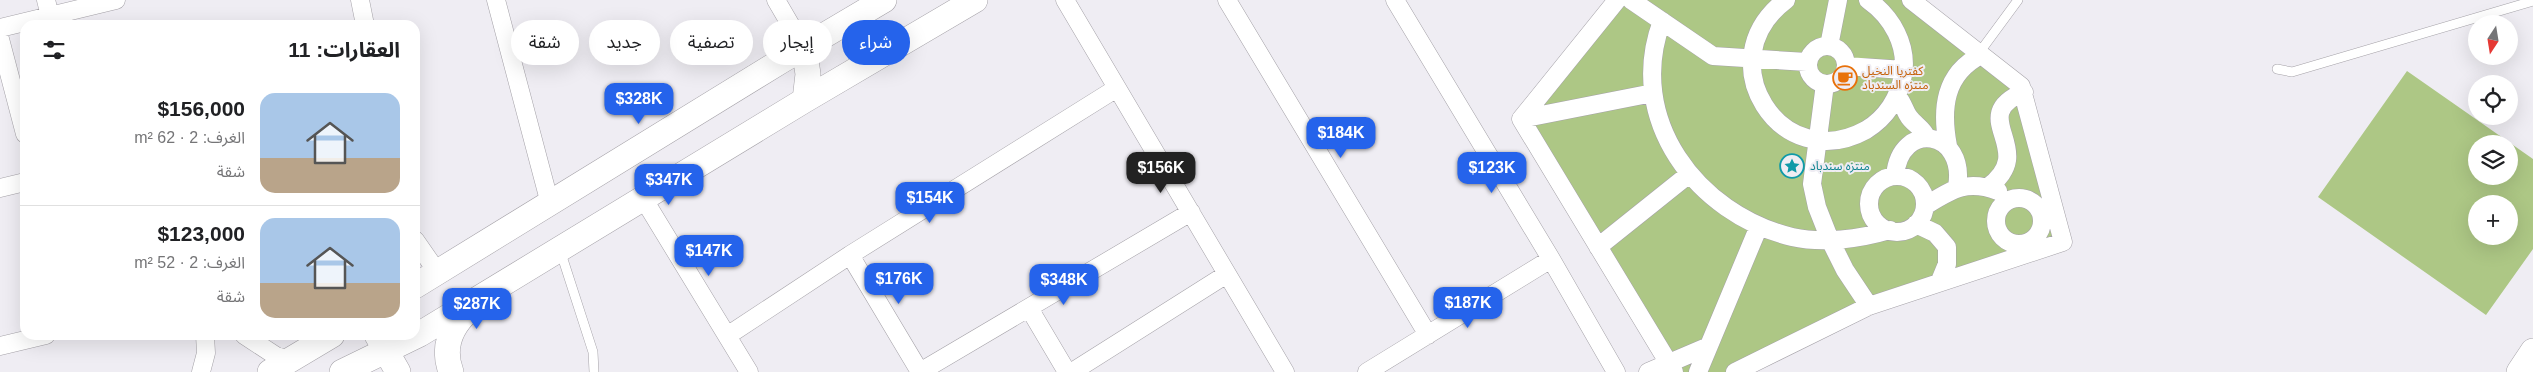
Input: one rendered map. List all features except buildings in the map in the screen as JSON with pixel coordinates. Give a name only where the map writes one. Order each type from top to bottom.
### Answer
[{"type":"main road","points":[[420,329],[492,290],[805,100],[975,0]]},
{"type":"main road","points":[[832,31],[880,1]]},
{"type":"main road","points":[[420,283],[776,65]]},
{"type":"main road","points":[[805,100],[808,74],[807,65]]},
{"type":"main road","points":[[451,372],[446,347],[450,334],[459,319],[492,290]]},
{"type":"main road","points":[[420,333],[444,372]]},
{"type":"main road","points":[[270,372],[324,340]]},
{"type":"main road","points":[[342,372],[381,342],[398,372]]},
{"type":"main road","points":[[2519,372],[2533,351]]},
{"type":"street","points":[[0,28],[48,8],[116,0]]},
{"type":"street","points":[[360,0],[364,20]]},
{"type":"street","points":[[496,0],[550,204]]},
{"type":"street","points":[[776,0],[788,20]]},
{"type":"street","points":[[1065,0],[1286,372]]},
{"type":"street","points":[[1227,0],[1428,335]]},
{"type":"street","points":[[1395,0],[1551,259],[1616,372]]},
{"type":"street","points":[[1521,119],[1617,0]]},
{"type":"street","points":[[1631,0],[1713,56],[1807,62]]},
{"type":"street","points":[[1786,0],[1775,8],[1759,30],[1751,57],[1754,86],[1768,112],[1790,130],[1818,140],[1832,140],[1858,134],[1881,118],[1897,96],[1904,70],[1903,56],[1896,29],[1883,12],[1868,0]]},
{"type":"street","points":[[1829,46],[1838,0]]},
{"type":"street","points":[[1735,372],[1869,306],[2063,242],[2021,86],[1911,0]]},
{"type":"street","points":[[1662,21],[1655,44],[1653,93],[1665,136],[1688,175],[1707,195],[1735,214],[1759,226],[1794,237],[1830,240],[1890,230]]},
{"type":"street","points":[[0,39],[20,115]]},
{"type":"street","points":[[1829,46],[1842,53],[1846,66],[1839,80],[1825,84],[1811,77],[1807,62],[1815,50],[1829,46]]},
{"type":"street","points":[[1958,187],[1959,167],[1948,146],[1944,108],[1948,88],[1962,68],[1980,54]]},
{"type":"street","points":[[1846,66],[1904,70]]},
{"type":"street","points":[[1825,84],[1812,184],[1817,207],[1830,240],[1845,270],[1869,306]]},
{"type":"street","points":[[727,336],[850,255],[1117,88]]},
{"type":"street","points":[[1988,187],[2002,174],[2009,159],[2007,145],[2000,132],[2000,116],[2004,105],[2012,97],[2024,92]]},
{"type":"street","points":[[1521,119],[1653,93]]},
{"type":"street","points":[[1897,96],[1909,117],[1924,131],[1927,138]]},
{"type":"street","points":[[1521,119],[1671,368]]},
{"type":"street","points":[[1895,176],[1896,166],[1902,150],[1910,143],[1927,138],[1948,146]]},
{"type":"street","points":[[1598,247],[1688,175]]},
{"type":"street","points":[[1895,176],[1908,178],[1914,182],[1922,193],[1925,206],[1916,224],[1903,231],[1883,228],[1873,218],[1869,204],[1876,185],[1895,176]]},
{"type":"street","points":[[0,188],[20,183]]},
{"type":"street","points":[[1925,206],[1958,187],[1988,187],[2000,191],[2010,200]]},
{"type":"street","points":[[643,198],[749,372]]},
{"type":"street","points":[[850,255],[920,372],[1191,212]]},
{"type":"street","points":[[1916,224],[1935,233],[1948,247],[1947,264],[1940,281]]},
{"type":"street","points":[[1698,372],[1759,226]]},
{"type":"street","points":[[420,247],[438,273]]},
{"type":"street","points":[[1368,372],[1551,259]]},
{"type":"street","points":[[1072,372],[1227,274]]},
{"type":"street","points":[[1029,308],[1067,372]]},
{"type":"street","points":[[0,346],[25,340]]},
{"type":"street","points":[[201,372],[206,353],[205,340]]},
{"type":"street","points":[[252,340],[276,356],[291,360]]},
{"type":"street","points":[[1648,372],[1671,368],[1709,346]]},
{"type":"lane","points":[[1980,54],[2018,0]]},
{"type":"lane","points":[[2277,69],[2292,72],[2533,1]]},
{"type":"lane","points":[[560,249],[593,352],[594,372]]},
{"type":"green space","points":[[1610,0],[1915,0],[2024,85],[2066,244],[1870,309],[1741,372],[1669,372],[1516,118]]},
{"type":"green space","points":[[2407,71],[2468,114],[2468,125],[2484,125],[2499,135],[2468,135],[2468,185],[2518,185],[2518,149],[2533,159],[2533,249],[2486,315],[2318,197]]},
{"type":"place","name":"كفتريا النخيل منتزه السندباد","points":[[1845,78]]},
{"type":"place","name":"منتزه سندباد","points":[[1792,166]]}]
